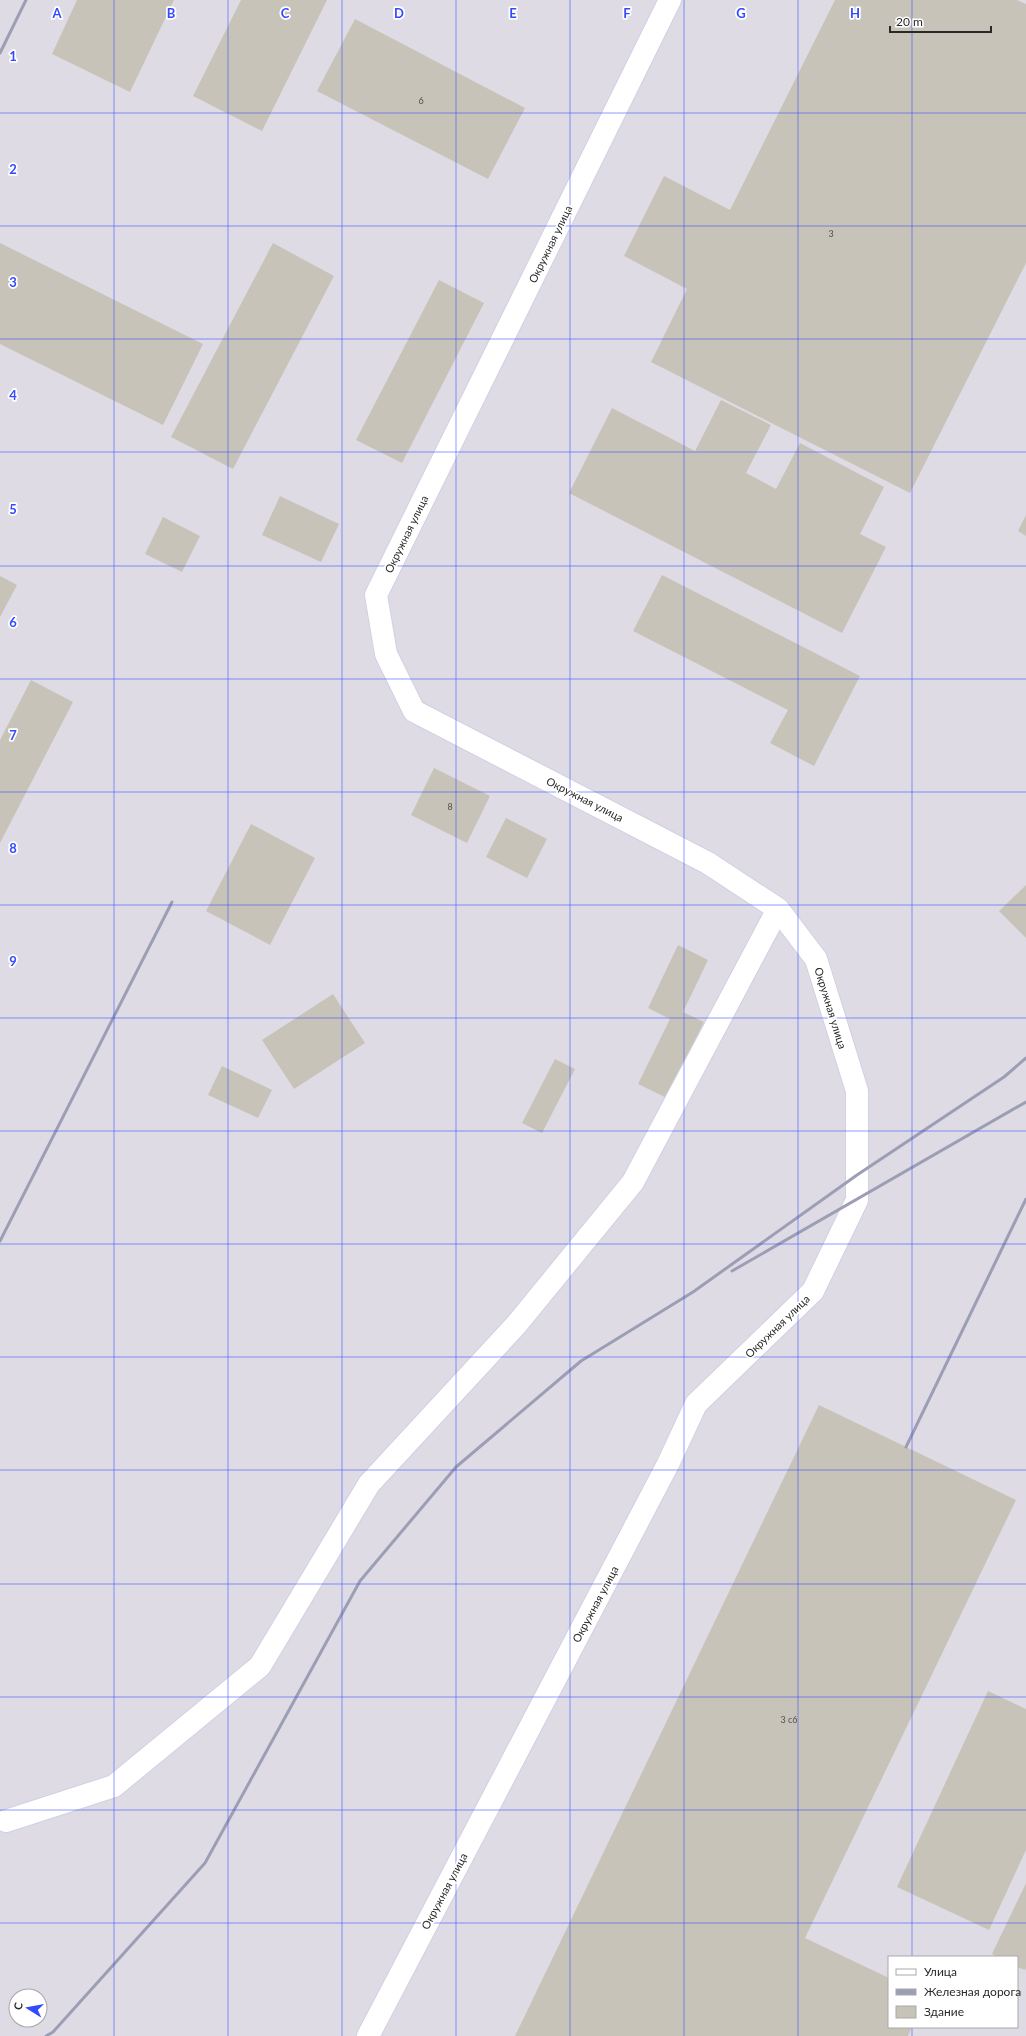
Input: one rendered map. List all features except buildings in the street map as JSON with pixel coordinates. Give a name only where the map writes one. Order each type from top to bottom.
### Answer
[{"type":"street","name":"Окружная улица","points":[[368,2036],[668,1464],[696,1404],[813,1291],[857,1200],[857,1091],[816,959],[778,909],[708,863],[414,711],[386,654],[376,595],[670,0]]},
{"type":"street","points":[[6,1821],[114,1786],[260,1666],[369,1484],[516,1325],[633,1182],[778,909]]},
{"type":"shaded area","points":[[0,0],[1026,0],[1026,2036],[0,2036]]},
{"type":"railway","points":[[0,53],[26,0]]},
{"type":"railway","points":[[0,1241],[172,902]]},
{"type":"railway","points":[[46,2036],[53,2032],[205,1863],[360,1581],[456,1467],[581,1361],[693,1292],[857,1175],[1004,1077],[1026,1058]]},
{"type":"railway","points":[[732,1271],[1026,1102]]},
{"type":"railway","points":[[906,1447],[1026,1199]]}]
